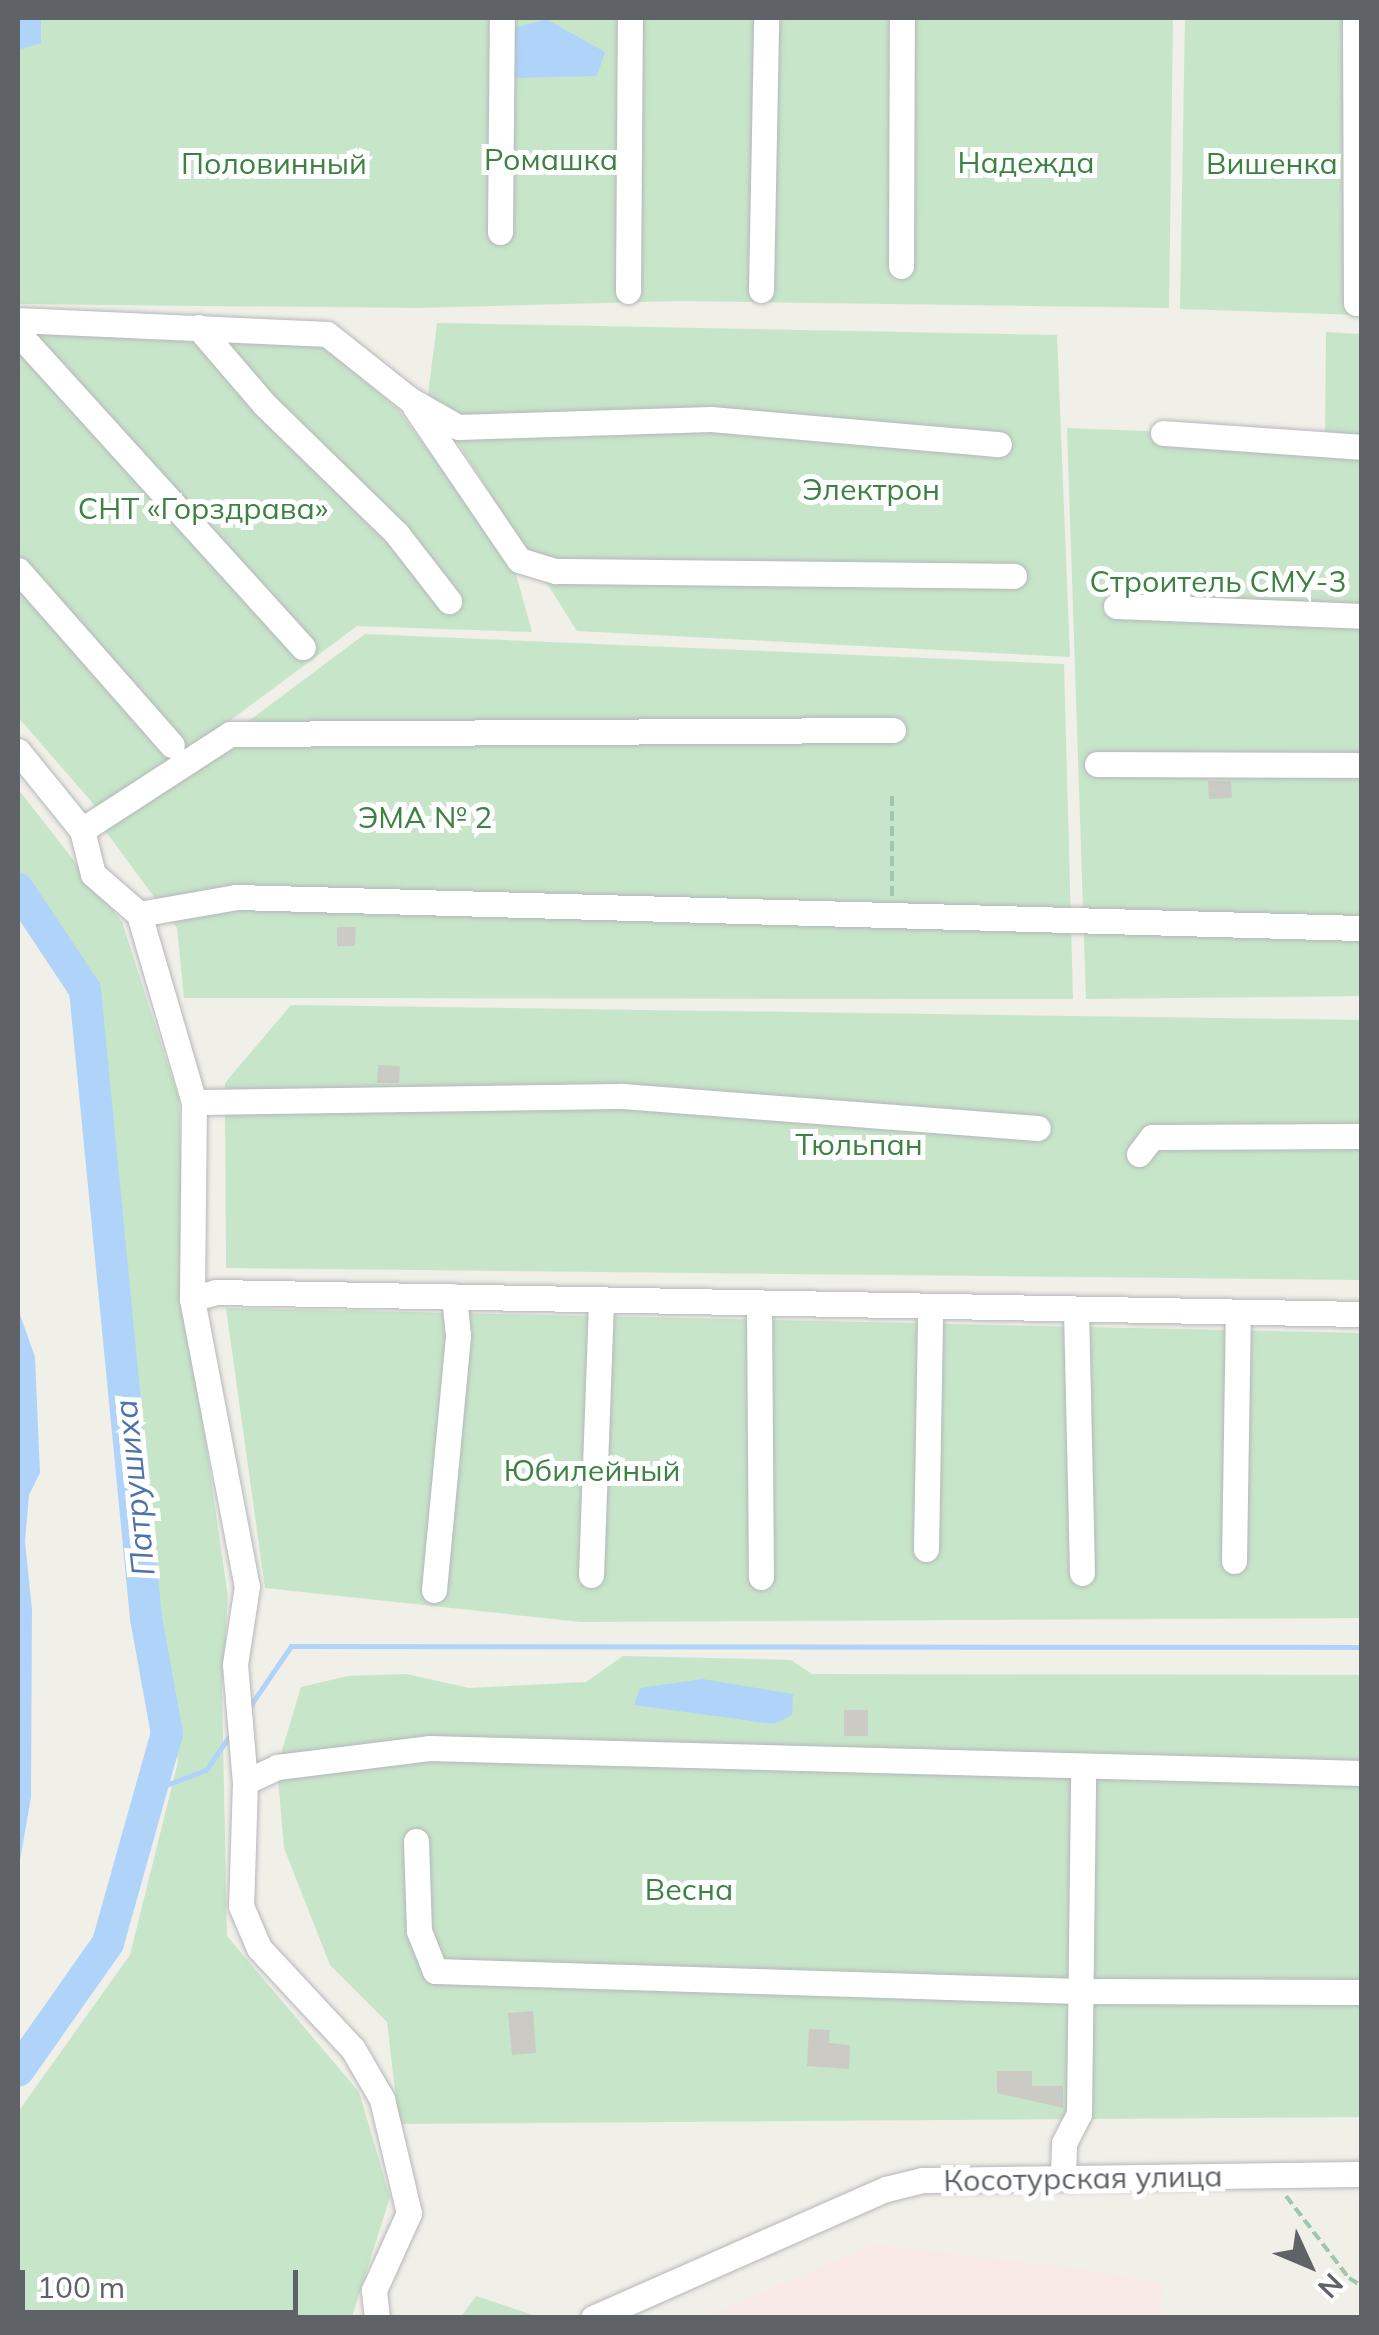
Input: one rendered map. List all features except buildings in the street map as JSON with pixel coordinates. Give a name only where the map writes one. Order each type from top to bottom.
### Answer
[{"type":"street","points":[[500,232],[502,18]]},
{"type":"street","points":[[628,291],[630,18]]},
{"type":"street","points":[[761,290],[766,18]]},
{"type":"street","points":[[901,266],[902,18]]},
{"type":"street","points":[[1355,18],[1356,303]]},
{"type":"street","points":[[18,320],[327,334],[409,399],[458,427],[711,419],[999,444]]},
{"type":"street","points":[[198,327],[264,404],[397,534],[448,601]]},
{"type":"street","points":[[18,332],[303,648]]},
{"type":"street","points":[[409,399],[519,560],[555,571],[1014,576]]},
{"type":"street","points":[[1163,434],[1362,447]]},
{"type":"street","points":[[18,570],[172,744]]},
{"type":"street","points":[[1116,606],[1362,616]]},
{"type":"street","points":[[82,830],[230,734],[893,730]]},
{"type":"street","points":[[18,752],[82,830],[93,874],[140,914],[194,1102],[192,1299],[247,1586],[235,1664],[245,1782],[241,1906],[259,1948],[353,2049],[382,2099],[402,2168],[409,2214],[374,2290],[377,2318]]},
{"type":"street","points":[[1097,764],[1362,764]]},
{"type":"street","points":[[140,914],[236,897],[1362,928]]},
{"type":"street","points":[[194,1102],[622,1096],[1038,1128]]},
{"type":"street","points":[[1140,1154],[1152,1137],[1362,1136]]},
{"type":"street","points":[[192,1299],[216,1292],[602,1303],[1362,1314]]},
{"type":"street","points":[[434,1590],[458,1335],[454,1296]]},
{"type":"street","points":[[591,1575],[602,1303]]},
{"type":"street","points":[[759,1304],[761,1577]]},
{"type":"street","points":[[926,1549],[930,1308]]},
{"type":"street","points":[[1076,1309],[1082,1573]]},
{"type":"street","points":[[1234,1561],[1238,1313]]},
{"type":"street","points":[[245,1782],[277,1767],[429,1748],[1084,1770],[1362,1774]]},
{"type":"street","points":[[1064,2174],[1064,2143],[1079,2114],[1084,1770]]},
{"type":"street","points":[[416,1841],[419,1931],[435,1972],[1080,1991],[1362,1992]]},
{"type":"street","name":"Косотурская улица","points":[[610,2315],[886,2189],[922,2180],[1064,2174],[1362,2174]]},
{"type":"path","points":[[892,794],[892,916]]},
{"type":"path","points":[[1271,2176],[1348,2278],[1362,2286]]},
{"type":"shaded area","points":[[874,2244],[1088,2270],[1165,2284],[1156,2317],[706,2317]]},
{"type":"green space","points":[[18,18],[1173,18],[1169,308],[680,301],[418,308],[18,304]]},
{"type":"green space","name":"Вишенка","points":[[1185,18],[1361,18],[1361,315],[1180,309]]},
{"type":"green space","name":"СНТ «Горздрава»","points":[[18,320],[295,323],[399,410],[515,571],[532,632],[357,626],[103,815],[18,717]]},
{"type":"green space","name":"Электрон","points":[[437,323],[1057,335],[1070,657],[577,631],[428,395]]},
{"type":"green space","name":"Строитель СМУ-3","points":[[1326,332],[1361,334],[1361,996],[1086,999],[1067,428],[1325,438]]},
{"type":"green space","name":"ЭМА № 2","points":[[365,634],[1064,664],[1073,999],[184,998],[177,928],[104,829]]},
{"type":"green space","points":[[18,789],[122,922],[179,1099],[186,1305],[228,1597],[222,1689],[227,1936],[359,2092],[390,2197],[352,2317],[18,2317],[18,2112],[130,1955],[178,1762],[129,1349],[97,988],[18,871]]},
{"type":"green space","name":"Тюльпан","points":[[291,1005],[1361,1020],[1361,1280],[226,1268],[225,1083]]},
{"type":"green space","name":"Юбилейный","points":[[226,1308],[1361,1333],[1361,1618],[581,1622],[265,1588]]},
{"type":"green space","name":"Весна","points":[[623,1656],[791,1660],[812,1674],[1361,1675],[1361,2117],[399,2124],[387,2022],[330,1965],[284,1848],[277,1767],[301,1687],[348,1676],[406,1674],[469,1688],[586,1682]]},
{"type":"green space","points":[[476,2296],[539,2317],[461,2317]]},
{"type":"water","points":[[18,18],[41,18],[41,43],[18,50]]},
{"type":"water","points":[[546,19],[605,52],[597,76],[515,78],[508,30]]},
{"type":"water","points":[[18,1309],[35,1357],[40,1473],[29,1495],[25,1541],[32,1610],[31,1797],[18,1872]]},
{"type":"water","points":[[702,1679],[793,1694],[792,1715],[774,1724],[634,1705],[640,1688]]},
{"type":"waterway","name":"Патрушиха","points":[[18,889],[85,990],[146,1618],[167,1733],[108,1943],[18,2071]]},
{"type":"waterway","points":[[248,1709],[291,1646],[1362,1647]]},
{"type":"waterway","points":[[150,1791],[206,1770],[230,1735]]},
{"type":"park label","name":"Ромашка","points":[[551,159]]},
{"type":"park label","name":"Надежда","points":[[1026,162]]},
{"type":"park label","name":"Половинный","points":[[274,163]]}]
